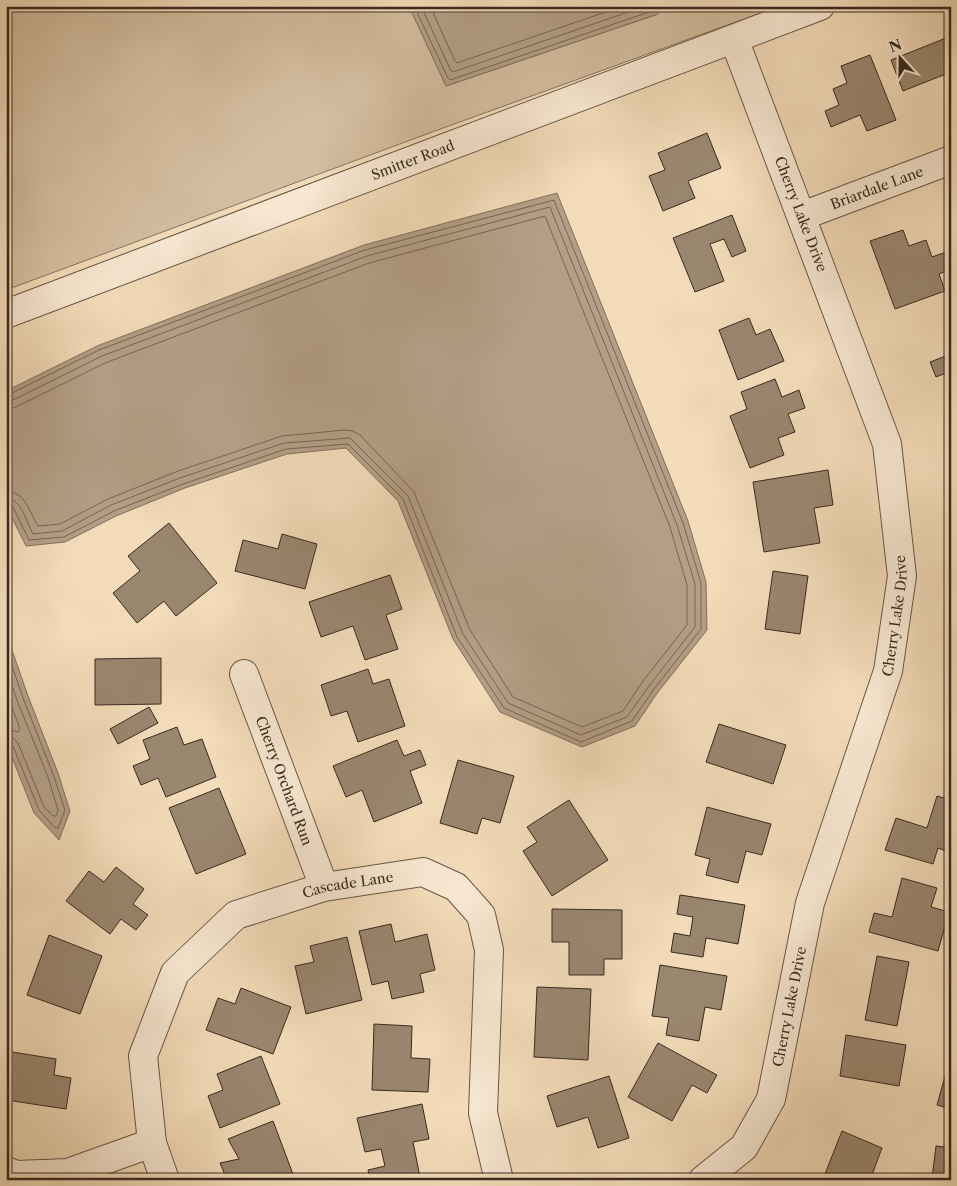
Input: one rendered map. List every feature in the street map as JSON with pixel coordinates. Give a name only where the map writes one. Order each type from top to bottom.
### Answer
[{"type":"street","name":"Smitter Road","points":[[6,314],[820,6]]},
{"type":"street","name":"Cherry Lake Drive","points":[[703,1180],[744,1148],[771,1099],[810,903],[888,671],[902,576],[887,444],[734,39]]},
{"type":"street","name":"Briardale Lane","points":[[802,216],[951,160]]},
{"type":"street","name":"Cherry Orchard Run","points":[[244,674],[324,887]]},
{"type":"street","name":"Cascade Lane","points":[[166,1180],[152,1143],[143,1056],[175,973],[236,915],[324,887],[422,872],[456,887],[480,915],[489,950],[484,1113],[499,1180]]},
{"type":"street","points":[[6,1171],[16,1175],[68,1173],[152,1143]]},
{"type":"shaded area","points":[[6,6],[409,6],[446,86],[658,14],[666,6],[780,6],[6,290]]},
{"type":"water","points":[[409,6],[666,6],[658,14],[446,86]]},
{"type":"water","points":[[557,193],[688,521],[706,582],[707,630],[658,692],[635,726],[582,747],[500,712],[453,639],[398,501],[346,448],[287,454],[185,488],[116,516],[65,542],[26,546],[6,506],[6,391],[97,346],[364,245]]},
{"type":"water","points":[[6,633],[58,773],[70,811],[59,840],[34,813],[6,742]]},
{"type":"building","points":[[951,36],[951,72],[903,91],[891,60]]},
{"type":"building","points":[[870,55],[896,120],[867,131],[860,115],[831,127],[825,111],[839,105],[833,89],[847,83],[841,66]]},
{"type":"building","points":[[707,133],[721,168],[688,181],[695,198],[663,211],[649,176],[665,170],[658,153]]},
{"type":"building","points":[[732,215],[746,251],[732,257],[724,239],[710,244],[724,281],[695,292],[673,238]]},
{"type":"building","points":[[903,230],[909,246],[926,240],[932,257],[949,251],[951,269],[939,274],[945,291],[895,309],[870,241]]},
{"type":"building","points":[[749,318],[756,335],[770,329],[784,361],[738,380],[719,330]]},
{"type":"building","points":[[951,354],[951,371],[936,377],[930,362]]},
{"type":"building","points":[[775,379],[782,397],[799,390],[805,408],[788,414],[795,432],[778,438],[784,455],[750,468],[730,416],[747,409],[741,392]]},
{"type":"building","points":[[828,470],[833,505],[814,508],[820,543],[764,552],[753,482]]},
{"type":"building","points":[[169,523],[217,583],[176,616],[164,601],[137,623],[113,593],[140,571],[128,556]]},
{"type":"building","points":[[282,534],[317,544],[305,589],[235,571],[243,540],[278,549]]},
{"type":"building","points":[[773,571],[808,576],[800,634],[765,629]]},
{"type":"building","points":[[390,575],[402,609],[386,615],[398,649],[365,660],[353,626],[321,637],[309,602]]},
{"type":"building","points":[[161,658],[161,704],[95,705],[95,659]]},
{"type":"building","points":[[951,666],[951,691],[946,690]]},
{"type":"building","points":[[368,669],[373,684],[389,679],[405,726],[358,742],[347,711],[331,716],[321,685]]},
{"type":"building","points":[[149,707],[158,723],[118,744],[110,729]]},
{"type":"building","points":[[719,724],[786,745],[773,784],[706,762]]},
{"type":"building","points":[[177,727],[184,745],[202,739],[216,777],[166,797],[158,778],[141,785],[133,766],[150,759],[143,740]]},
{"type":"building","points":[[397,740],[404,756],[420,750],[426,765],[410,771],[422,803],[374,822],[362,790],[346,797],[333,766]]},
{"type":"building","points":[[458,760],[514,776],[500,823],[482,818],[477,834],[440,823]]},
{"type":"building","points":[[219,788],[246,854],[196,874],[169,808]]},
{"type":"building","points":[[937,796],[951,800],[951,853],[938,848],[933,864],[885,850],[896,818],[927,828]]},
{"type":"building","points":[[569,800],[608,860],[552,896],[523,851],[537,842],[527,827]]},
{"type":"building","points":[[707,807],[771,824],[762,855],[746,851],[738,883],[706,875],[710,859],[695,855]]},
{"type":"building","points":[[116,867],[144,889],[133,904],[148,915],[136,930],[121,919],[110,934],[66,901],[89,871],[104,882]]},
{"type":"building","points":[[902,878],[937,888],[931,907],[949,912],[938,951],[869,932],[874,913],[892,917]]},
{"type":"building","points":[[680,895],[745,905],[738,944],[706,938],[703,957],[671,952],[674,933],[690,936],[693,917],[677,914]]},
{"type":"building","points":[[552,909],[622,910],[622,959],[604,959],[604,975],[569,975],[569,942],[552,942]]},
{"type":"building","points":[[391,924],[395,942],[427,934],[435,970],[420,974],[424,992],[392,999],[388,981],[372,985],[359,931]]},
{"type":"building","points":[[49,935],[102,956],[80,1014],[27,995]]},
{"type":"building","points":[[347,937],[362,1000],[306,1014],[295,966],[314,962],[310,946]]},
{"type":"building","points":[[877,956],[909,962],[897,1026],[865,1020]]},
{"type":"building","points":[[660,965],[727,976],[721,1010],[705,1007],[699,1041],[666,1035],[669,1018],[652,1016]]},
{"type":"building","points":[[537,987],[591,989],[588,1060],[534,1057]]},
{"type":"building","points":[[241,988],[291,1007],[273,1054],[206,1030],[218,998],[235,1004]]},
{"type":"building","points":[[374,1024],[412,1026],[411,1058],[430,1059],[428,1092],[372,1090]]},
{"type":"building","points":[[846,1035],[906,1045],[899,1086],[840,1076]]},
{"type":"building","points":[[658,1043],[717,1075],[707,1093],[692,1085],[672,1121],[628,1097]]},
{"type":"building","points":[[6,1051],[56,1059],[54,1075],[71,1078],[66,1109],[6,1100]]},
{"type":"building","points":[[261,1056],[280,1104],[220,1128],[208,1096],[223,1090],[217,1074]]},
{"type":"building","points":[[947,1069],[951,1071],[951,1109],[937,1105]]},
{"type":"building","points":[[609,1076],[629,1138],[598,1148],[588,1117],[557,1127],[547,1096]]},
{"type":"building","points":[[422,1104],[429,1139],[413,1142],[420,1177],[408,1180],[370,1180],[368,1170],[385,1166],[381,1149],[365,1152],[357,1118]]},
{"type":"building","points":[[273,1121],[294,1177],[287,1180],[244,1180],[243,1176],[227,1180],[220,1163],[239,1159],[228,1139]]},
{"type":"building","points":[[842,1131],[882,1148],[870,1180],[823,1179]]},
{"type":"building","points":[[936,1146],[951,1148],[951,1180],[932,1178]]}]
